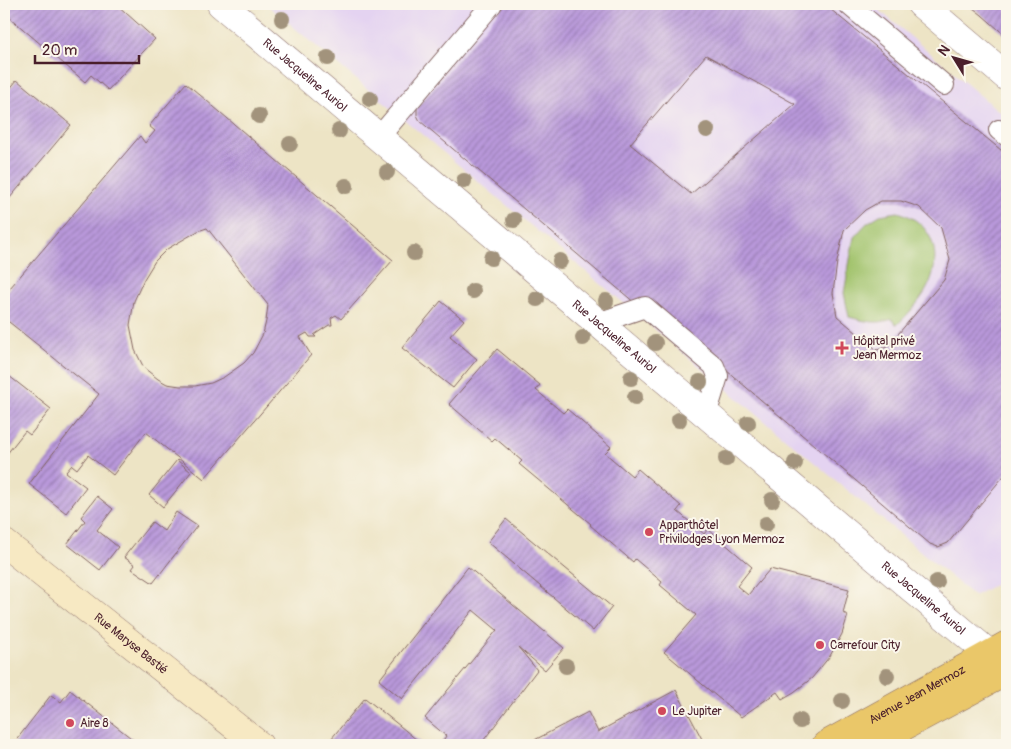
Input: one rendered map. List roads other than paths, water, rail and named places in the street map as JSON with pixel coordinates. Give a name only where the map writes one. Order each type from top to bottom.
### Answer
[{"type":"main road","name":"Avenue Jean Mermoz","points":[[826,745],[1003,660]]},
{"type":"main road","name":"Avenue Jean Mermoz","points":[[869,745],[1003,660]]},
{"type":"street","name":"Rue Jacqueline Auriol","points":[[221,4],[706,415],[1003,660]]},
{"type":"street","points":[[921,4],[1007,77]]},
{"type":"street","name":"Rue Maryse Bastié","points":[[4,543],[259,745]]},
{"type":"lane","points":[[379,137],[492,4]]},
{"type":"lane","points":[[848,4],[944,85]]},
{"type":"lane","points":[[598,323],[645,307],[714,366],[718,376],[706,415]]},
{"type":"place","name":"Hôpital privé Jean Mermoz","points":[[842,348]]},
{"type":"place","name":"Apparthôtel Privilodges Lyon Mermoz","points":[[649,532]]},
{"type":"place","name":"Carrefour City","points":[[820,645]]},
{"type":"place","name":"Le Jupiter","points":[[662,711]]},
{"type":"place","name":"Aire 8","points":[[70,723]]}]
